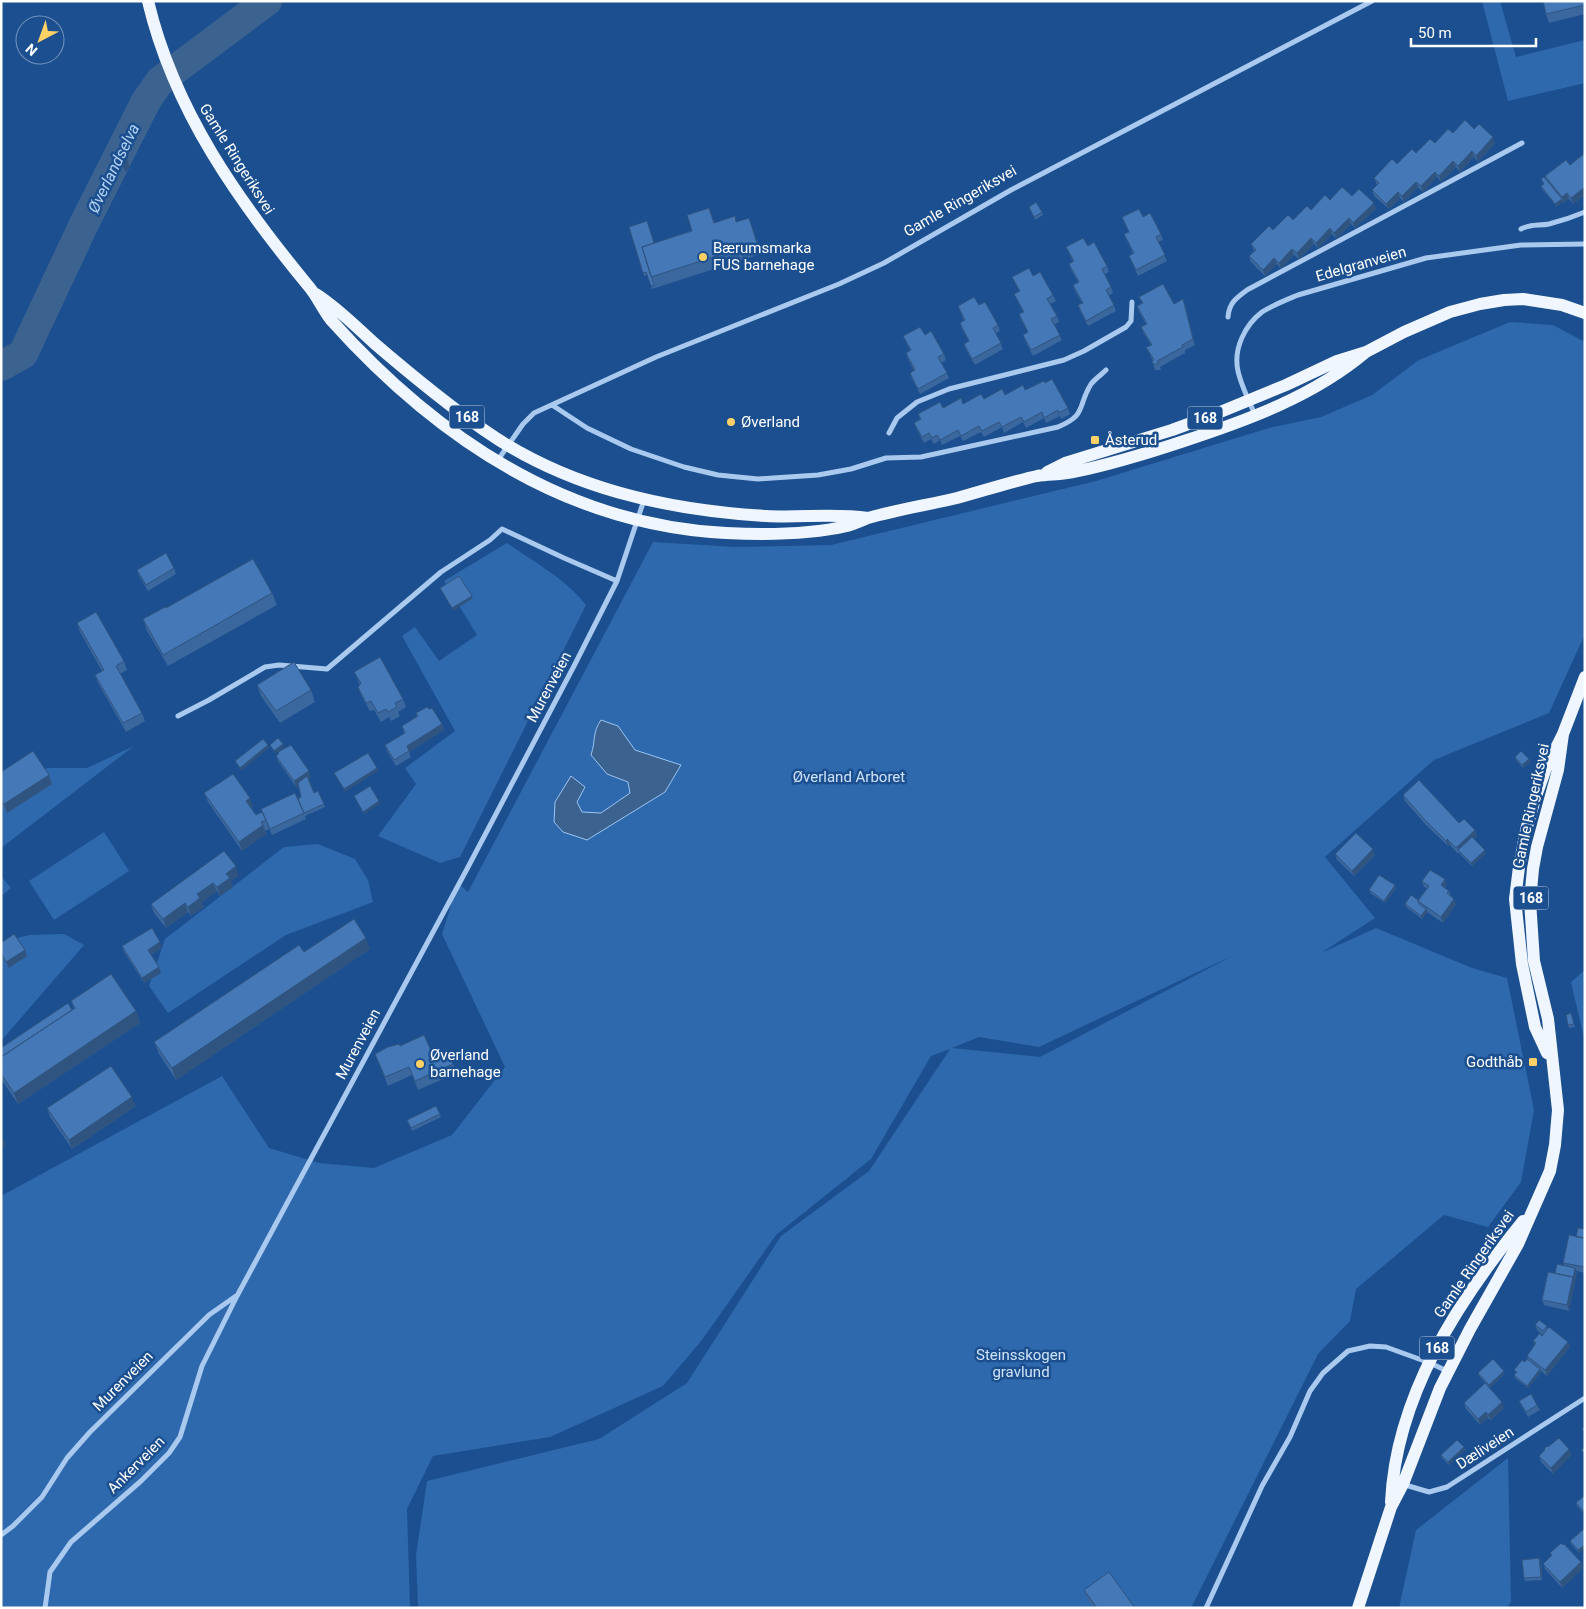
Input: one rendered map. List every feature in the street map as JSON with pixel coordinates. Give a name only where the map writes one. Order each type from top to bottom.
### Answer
[{"type":"main road","name":"Gamle Ringeriksvei","points":[[148,1],[162,53],[184,104],[206,144],[233,188],[314,293],[327,316],[365,355],[408,397],[462,439],[497,462],[526,478],[556,491],[609,511],[669,527],[722,533],[764,534],[809,532],[849,526],[869,518],[959,498],[1040,475],[1065,463],[1172,430],[1286,385],[1337,361],[1366,352],[1404,332],[1450,312],[1480,304],[1523,299],[1562,305],[1585,313]]},
{"type":"main road","name":"Gamle Ringeriksvei","points":[[314,293],[334,305],[373,342],[429,389],[484,430],[547,467],[578,480],[644,500],[720,513],[806,517],[845,515],[869,518]]},
{"type":"main road","name":"Gamle Ringeriksvei","points":[[1040,475],[1070,473],[1131,458],[1225,428],[1292,399],[1328,380],[1345,370],[1366,352]]},
{"type":"main road","name":"Gamle Ringeriksvei","points":[[1397,1482],[1448,1371],[1518,1244],[1550,1170],[1556,1145],[1558,1110],[1552,1063],[1535,1027],[1520,957],[1515,899],[1528,822],[1546,768],[1563,734],[1585,677]]},
{"type":"main road","name":"Gamle Ringeriksvei","points":[[1358,1608],[1391,1506],[1397,1482],[1405,1423],[1418,1385],[1465,1300],[1531,1211]]},
{"type":"street","name":"Gamle Ringeriksvei","points":[[497,462],[507,445],[534,413],[656,357],[839,284],[884,263],[1019,185],[1372,1]]},
{"type":"street","points":[[1228,317],[1229,306],[1232,301],[1247,290],[1522,143]]},
{"type":"street","points":[[1521,229],[1528,225],[1556,223],[1585,212]]},
{"type":"street","name":"Edelgranveien","points":[[1255,415],[1238,372],[1237,362],[1240,344],[1243,334],[1252,321],[1262,312],[1279,303],[1426,258],[1521,245],[1585,244]]},
{"type":"street","points":[[889,433],[897,418],[917,402],[949,388],[1064,360],[1084,351],[1126,327],[1131,321],[1132,302]]},
{"type":"street","points":[[552,404],[588,428],[631,449],[684,467],[718,475],[758,479],[818,475],[851,469],[886,458],[921,458],[1058,428],[1070,422],[1079,414],[1092,382],[1106,370]]},
{"type":"street","name":"Murenveien","points":[[1,1535],[13,1526],[42,1497],[67,1458],[90,1432],[209,1315],[236,1296],[467,869],[617,581],[639,520],[644,500]]},
{"type":"street","points":[[178,716],[264,667],[279,665],[327,669],[441,572],[490,540],[502,528],[617,581]]},
{"type":"street","name":"Ankerveien","points":[[45,1608],[50,1572],[71,1542],[141,1481],[169,1452],[180,1437],[202,1366],[236,1296]]},
{"type":"street","points":[[1206,1608],[1262,1486],[1290,1437],[1310,1391],[1323,1373],[1348,1351],[1370,1346],[1386,1347],[1448,1371]]},
{"type":"street","name":"Dæliveien","points":[[1397,1482],[1429,1492],[1447,1488],[1585,1398]]},
{"type":"green space","points":[[1482,1],[1500,1],[1516,57],[1585,40],[1585,83],[1508,101]]},
{"type":"green space","points":[[1510,322],[1553,325],[1585,342],[1585,634],[1549,713],[1434,760],[1325,857],[1375,918],[1321,953],[1376,928],[1472,968],[1507,978],[1534,1110],[1521,1182],[1488,1227],[1444,1215],[1356,1289],[1350,1321],[1318,1354],[1191,1608],[418,1608],[416,1555],[427,1481],[599,1439],[687,1383],[781,1236],[869,1171],[950,1049],[931,1056],[871,1159],[776,1235],[702,1340],[663,1386],[550,1437],[433,1456],[407,1509],[410,1608],[1,1608],[1,1196],[222,1076],[269,1148],[319,1163],[374,1168],[452,1135],[505,1067],[442,934],[458,883],[468,892],[653,542],[736,547],[831,545],[1096,481],[1269,428],[1321,417],[1372,395],[1419,360]],"holes":[[[1234,955],[1040,1057],[952,1048],[979,1037],[1039,1047]]]},
{"type":"green space","points":[[507,543],[559,579],[586,605],[460,857],[440,863],[378,836],[416,784],[405,768],[455,731],[402,636],[415,627],[439,661],[477,635],[444,581]]},
{"type":"green space","points":[[134,746],[1,848],[1,804],[47,768],[87,768]]},
{"type":"green space","points":[[104,832],[129,871],[54,920],[29,881]]},
{"type":"green space","points":[[318,844],[355,859],[368,880],[373,902],[286,935],[168,1013],[149,986],[165,939],[284,847]]},
{"type":"green space","points":[[1,876],[11,888],[1,896]]},
{"type":"green space","points":[[64,934],[84,945],[1,1041],[1,942],[29,935]]},
{"type":"green space","points":[[1585,970],[1585,1042],[1571,982]]},
{"type":"green space","points":[[1508,1458],[1511,1602],[1507,1608],[1399,1608],[1416,1530]]},
{"type":"shaded area","points":[[601,720],[618,726],[635,750],[681,765],[665,792],[587,840],[563,832],[554,822],[555,802],[571,776],[585,787],[577,802],[582,812],[601,813],[630,793],[628,782],[607,774],[591,755],[595,733]]},
{"type":"building","points":[[1543,1],[1585,1],[1585,5],[1546,14]]},
{"type":"building","points":[[1465,120],[1474,129],[1479,124],[1493,137],[1476,156],[1472,151],[1458,166],[1453,161],[1439,176],[1435,172],[1421,186],[1416,182],[1402,196],[1398,192],[1386,204],[1372,190],[1379,183],[1374,178],[1392,159],[1397,164],[1412,149],[1416,153],[1430,139],[1435,143],[1448,129],[1453,133]]},
{"type":"building","points":[[120,150],[126,156],[121,161],[115,154]]},
{"type":"building","points":[[1585,153],[1585,187],[1571,198],[1567,193],[1562,197],[1545,176],[1566,160],[1570,165]]},
{"type":"building","points":[[1544,177],[1562,199],[1555,204],[1541,186],[1544,184],[1541,179]]},
{"type":"building","points":[[1342,187],[1352,196],[1359,189],[1374,203],[1353,223],[1349,218],[1334,233],[1330,228],[1316,243],[1311,238],[1297,253],[1292,249],[1279,263],[1274,258],[1263,270],[1249,256],[1256,250],[1251,244],[1269,226],[1273,230],[1288,215],[1293,220],[1307,206],[1311,210],[1325,195],[1330,200]]},
{"type":"building","points":[[1036,202],[1042,212],[1034,217],[1029,207]]},
{"type":"building","points":[[709,208],[714,223],[735,216],[736,222],[749,218],[757,243],[651,277],[642,247],[692,231],[687,215]]},
{"type":"building","points":[[1139,209],[1143,217],[1150,213],[1161,234],[1156,237],[1165,255],[1136,270],[1129,256],[1134,253],[1124,234],[1129,232],[1122,217]]},
{"type":"building","points":[[647,221],[654,243],[642,247],[654,285],[651,286],[646,272],[643,273],[629,227]]},
{"type":"building","points":[[1083,238],[1088,246],[1094,242],[1107,266],[1102,269],[1111,287],[1106,290],[1114,305],[1086,321],[1078,305],[1083,303],[1073,285],[1079,282],[1069,264],[1074,261],[1066,247]]},
{"type":"building","points":[[1029,268],[1033,276],[1040,272],[1053,295],[1047,299],[1057,316],[1051,319],[1060,335],[1031,350],[1023,335],[1028,332],[1019,314],[1024,312],[1014,294],[1020,291],[1012,277]]},
{"type":"building","points":[[1163,284],[1174,304],[1183,299],[1193,339],[1182,345],[1183,347],[1157,361],[1159,364],[1153,364],[1152,361],[1154,360],[1146,347],[1152,345],[1141,327],[1147,324],[1137,306],[1143,303],[1139,297]]},
{"type":"building","points":[[974,297],[979,305],[985,302],[998,325],[993,328],[1001,343],[972,359],[964,344],[969,341],[960,323],[965,320],[958,306]]},
{"type":"building","points":[[920,327],[925,335],[931,331],[944,354],[938,357],[947,373],[918,389],[910,373],[915,370],[906,353],[911,350],[903,336]]},
{"type":"building","points":[[1052,379],[1068,408],[1059,413],[1058,410],[1044,418],[1042,412],[1024,422],[1021,417],[1002,427],[999,422],[982,431],[979,426],[961,436],[958,430],[940,440],[937,435],[932,438],[929,433],[922,437],[914,423],[921,419],[918,414],[940,402],[943,408],[961,398],[963,404],[981,394],[984,399],[1002,389],[1005,395],[1023,385],[1025,390]]},
{"type":"building","points":[[166,553],[174,568],[146,585],[137,570]]},
{"type":"building","points":[[253,559],[272,593],[163,655],[143,619]]},
{"type":"building","points":[[459,576],[472,596],[452,608],[440,588]]},
{"type":"building","points":[[96,612],[124,661],[116,666],[142,713],[123,723],[95,675],[104,670],[77,623]]},
{"type":"building","points":[[380,657],[403,699],[395,703],[397,707],[388,712],[386,709],[378,713],[371,701],[366,703],[358,687],[361,683],[354,672]]},
{"type":"building","points":[[294,662],[311,690],[276,711],[257,685]]},
{"type":"building","points":[[427,707],[429,709],[432,708],[442,724],[407,746],[409,751],[394,760],[385,745],[405,733],[402,726],[418,716],[416,713]]},
{"type":"building","points":[[278,738],[283,744],[274,751],[270,745]]},
{"type":"building","points":[[263,739],[268,745],[240,768],[235,761]]},
{"type":"building","points":[[291,745],[309,771],[294,781],[276,756],[278,752]]},
{"type":"building","points":[[33,751],[49,775],[4,804],[1,800],[1,772]]},
{"type":"building","points":[[1521,751],[1529,759],[1522,765],[1515,757]]},
{"type":"building","points":[[368,753],[377,768],[344,789],[334,773]]},
{"type":"building","points":[[233,774],[250,798],[246,801],[256,815],[262,812],[266,820],[261,822],[263,825],[239,842],[204,793]]},
{"type":"building","points":[[307,776],[314,793],[318,791],[324,804],[304,813],[298,799],[301,797],[298,783]]},
{"type":"building","points":[[1419,780],[1459,823],[1464,819],[1475,830],[1457,847],[1447,839],[1446,841],[1403,795]]},
{"type":"building","points":[[370,786],[379,801],[363,812],[354,796]]},
{"type":"building","points":[[295,793],[304,813],[270,829],[261,809]]},
{"type":"building","points":[[1356,833],[1373,849],[1352,871],[1335,854]]},
{"type":"building","points":[[1472,837],[1485,850],[1471,863],[1458,850]]},
{"type":"building","points":[[224,851],[236,866],[226,874],[230,878],[217,887],[213,883],[197,894],[200,898],[188,907],[185,903],[163,919],[151,904]]},
{"type":"building","points":[[1430,870],[1445,879],[1441,885],[1449,891],[1447,893],[1454,899],[1441,917],[1418,901],[1429,886],[1422,881]]},
{"type":"building","points":[[1379,875],[1395,885],[1384,901],[1369,890]]},
{"type":"building","points":[[1411,895],[1426,909],[1421,916],[1405,904]]},
{"type":"building","points":[[354,919],[366,938],[172,1068],[154,1042],[299,945],[304,952]]},
{"type":"building","points":[[152,928],[160,942],[148,950],[159,967],[142,978],[122,946]]},
{"type":"building","points":[[14,934],[25,950],[6,962],[1,953],[1,943]]},
{"type":"building","points":[[111,974],[136,1011],[14,1093],[1,1074],[1,1057],[75,1008],[71,1001]]},
{"type":"building","points":[[68,1003],[72,1010],[1,1057],[1,1048]]},
{"type":"building","points":[[1571,1013],[1574,1024],[1568,1025],[1566,1015]]},
{"type":"building","points":[[424,1035],[432,1053],[430,1054],[431,1056],[447,1049],[453,1064],[415,1081],[409,1067],[385,1077],[375,1054],[388,1047],[399,1044],[400,1046]]},
{"type":"building","points":[[111,1066],[132,1097],[69,1140],[47,1108]]},
{"type":"building","points":[[436,1106],[440,1114],[411,1128],[407,1120]]},
{"type":"building","points":[[1578,1228],[1585,1229],[1585,1238],[1576,1237]]},
{"type":"building","points":[[1569,1235],[1585,1238],[1585,1267],[1563,1263]]},
{"type":"building","points":[[1557,1264],[1575,1268],[1573,1279],[1573,1277],[1555,1273]]},
{"type":"building","points":[[1548,1272],[1573,1277],[1567,1305],[1542,1300]]},
{"type":"building","points":[[1539,1320],[1547,1326],[1543,1331],[1535,1325]]},
{"type":"building","points":[[1549,1327],[1568,1342],[1545,1370],[1527,1356],[1536,1343],[1533,1341],[1540,1333],[1542,1336]]},
{"type":"building","points":[[1493,1359],[1504,1371],[1489,1385],[1478,1373]]},
{"type":"building","points":[[1527,1359],[1540,1369],[1527,1386],[1514,1375],[1517,1372],[1514,1370],[1522,1360],[1525,1362]]},
{"type":"building","points":[[1485,1383],[1502,1402],[1488,1415],[1486,1412],[1478,1419],[1464,1403]]},
{"type":"building","points":[[1531,1394],[1537,1405],[1526,1412],[1519,1401]]},
{"type":"building","points":[[1559,1438],[1569,1449],[1551,1468],[1539,1456],[1547,1446]]},
{"type":"building","points":[[1457,1440],[1464,1447],[1448,1462],[1441,1455]]},
{"type":"building","points":[[1585,1495],[1585,1512],[1576,1503]]},
{"type":"building","points":[[1585,1528],[1585,1545],[1578,1550],[1570,1541]]},
{"type":"building","points":[[1561,1543],[1581,1562],[1560,1582],[1543,1564],[1552,1555],[1550,1553]]},
{"type":"building","points":[[1539,1558],[1541,1577],[1524,1578],[1522,1560]]},
{"type":"building","points":[[1109,1572],[1135,1608],[1097,1608],[1084,1590]]},
{"type":"waterway","name":"Øverlandselva","points":[[1,366],[23,354],[83,226],[146,101],[160,81],[267,1]]},
{"type":"place","name":"Bærumsmarka FUS barnehage","points":[[703,257]]},
{"type":"place","name":"Øverland","points":[[731,422]]},
{"type":"place","name":"Åsterud","points":[[1095,440]]},
{"type":"place","name":"Godthåb","points":[[1533,1062]]},
{"type":"place","name":"Øverland barnehage","points":[[420,1064]]},
{"type":"park label","name":"Øverland Arboret","points":[[849,777]]},
{"type":"park label","name":"Steinsskogen gravlund","points":[[1021,1364]]}]
